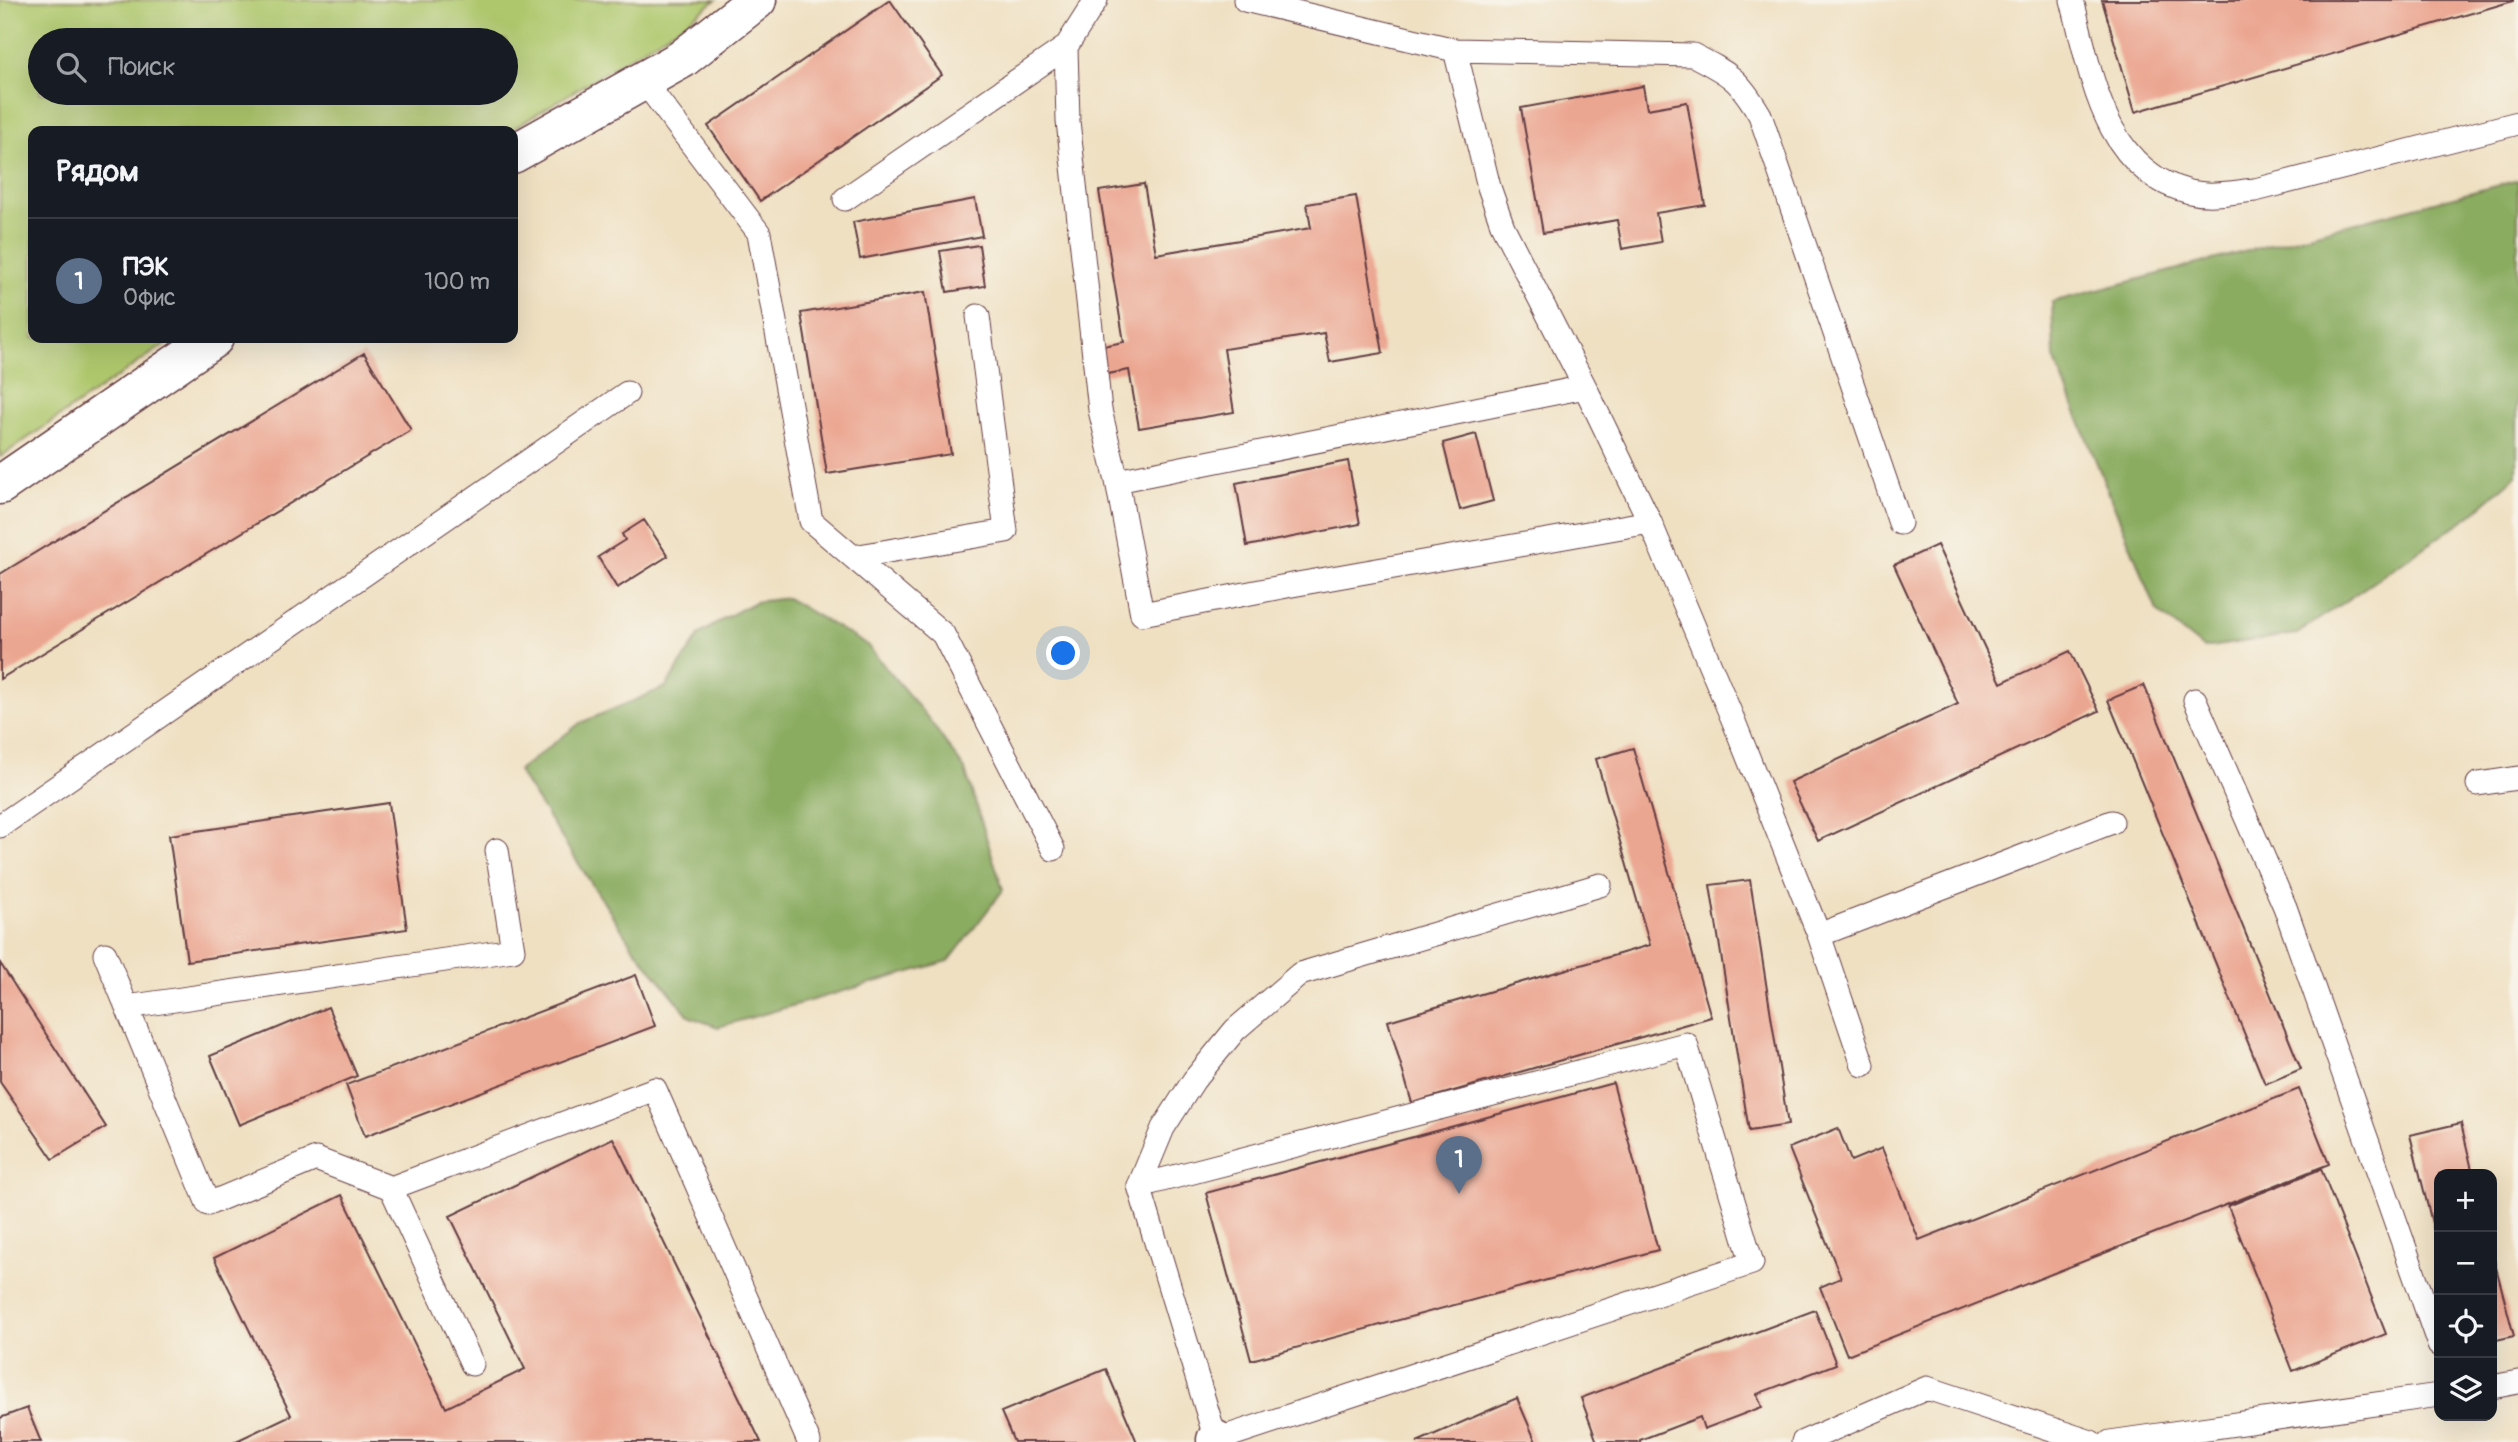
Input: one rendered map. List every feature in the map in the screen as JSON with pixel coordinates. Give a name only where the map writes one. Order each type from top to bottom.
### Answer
[{"type":"street","points":[[518,151],[682,58],[757,0]]},
{"type":"street","points":[[0,485],[207,343]]},
{"type":"lane","points":[[845,200],[1066,47],[1096,0]]},
{"type":"lane","points":[[1245,0],[1455,50],[1693,55],[1725,72],[1744,87],[1760,115],[1900,523]]},
{"type":"lane","points":[[2072,0],[2100,106],[2127,153],[2152,176],[2190,192],[2222,194],[2255,190],[2518,123]]},
{"type":"lane","points":[[1066,47],[1068,121],[1100,410],[1117,481],[1142,614],[1650,522]]},
{"type":"lane","points":[[1455,50],[1489,187],[1503,227],[1586,387],[1650,522],[1819,935],[1863,1066]]},
{"type":"lane","points":[[643,80],[759,233],[811,521],[943,634],[1053,849]]},
{"type":"lane","points":[[853,557],[1006,531],[978,316]]},
{"type":"lane","points":[[1117,481],[1586,387]]},
{"type":"lane","points":[[0,826],[626,393]]},
{"type":"lane","points":[[2196,700],[2285,907],[2434,1331]]},
{"type":"lane","points":[[2478,784],[2518,778]]},
{"type":"lane","points":[[1819,935],[2112,822]]},
{"type":"lane","points":[[127,1007],[513,950],[497,850]]},
{"type":"lane","points":[[1139,1186],[1686,1044],[1752,1263],[1217,1441],[1139,1186],[1163,1128],[1194,1080],[1235,1030],[1300,974],[1600,885]]},
{"type":"lane","points":[[106,954],[208,1204],[316,1159],[391,1188],[655,1089],[809,1442]]},
{"type":"lane","points":[[391,1188],[472,1364]]},
{"type":"lane","points":[[2497,1386],[2518,1382]]},
{"type":"lane","points":[[1802,1442],[1927,1388],[2091,1442]]},
{"type":"lane","points":[[2110,1442],[2434,1396]]},
{"type":"green space","points":[[0,0],[716,0],[685,23],[517,126],[28,126],[28,343],[167,343],[0,457]]},
{"type":"green space","points":[[2518,180],[2517,475],[2471,515],[2297,634],[2203,648],[2157,611],[2054,358],[2052,302]]},
{"type":"green space","points":[[787,598],[867,645],[928,718],[965,770],[1003,890],[949,961],[718,1027],[690,1017],[633,947],[518,771],[580,723],[666,687],[700,634],[755,602]]},
{"type":"building","points":[[890,0],[942,75],[760,201],[708,126]]},
{"type":"building","points":[[2102,0],[2513,0],[2513,1],[2135,112]]},
{"type":"building","points":[[1643,86],[1647,109],[1687,102],[1705,205],[1656,213],[1661,242],[1622,249],[1617,220],[1543,233],[1521,108]]},
{"type":"building","points":[[1144,184],[1156,254],[1311,228],[1307,204],[1356,196],[1383,353],[1330,362],[1324,333],[1224,349],[1234,412],[1139,428],[1129,370],[1092,377],[1087,349],[1124,342],[1099,191]]},
{"type":"building","points":[[975,199],[982,236],[860,259],[853,222]]},
{"type":"building","points":[[979,245],[985,286],[947,292],[940,251]]},
{"type":"building","points":[[925,292],[951,454],[827,474],[801,313]]},
{"type":"building","points":[[364,353],[411,430],[0,679],[0,574]]},
{"type":"building","points":[[1476,434],[1493,501],[1460,510],[1443,443]]},
{"type":"building","points":[[1348,461],[1360,524],[1247,546],[1236,483]]},
{"type":"building","points":[[644,520],[668,556],[617,588],[598,557],[625,540],[622,534]]},
{"type":"building","points":[[1937,545],[2001,683],[2070,651],[2099,711],[1818,841],[1790,782],[1958,704],[1894,565]]},
{"type":"building","points":[[2144,685],[2301,1069],[2265,1084],[2108,700]]},
{"type":"building","points":[[1633,748],[1711,1017],[1412,1103],[1388,1021],[1650,945],[1596,759]]},
{"type":"building","points":[[389,803],[407,929],[187,961],[169,835]]},
{"type":"building","points":[[1750,880],[1788,1125],[1749,1131],[1710,885]]},
{"type":"building","points":[[0,963],[106,1127],[53,1159],[0,1082]]},
{"type":"building","points":[[636,975],[655,1026],[365,1136],[346,1085]]},
{"type":"building","points":[[328,1007],[357,1076],[239,1125],[210,1056]]},
{"type":"building","points":[[1613,1083],[1658,1250],[1251,1360],[1206,1193]]},
{"type":"building","points":[[2299,1089],[2329,1164],[1847,1355],[1820,1287],[1841,1278],[1789,1148],[1838,1128],[1851,1161],[1882,1148],[1919,1240]]},
{"type":"building","points":[[2461,1123],[2472,1169],[2434,1169],[2434,1231],[2410,1135]]},
{"type":"building","points":[[613,1138],[761,1442],[234,1442],[291,1415],[214,1258],[342,1195],[446,1408],[525,1369],[450,1216]]},
{"type":"building","points":[[2321,1169],[2386,1334],[2293,1371],[2228,1206]]},
{"type":"building","points":[[2497,1271],[2514,1336],[2497,1340]]},
{"type":"building","points":[[1815,1310],[1836,1364],[1757,1394],[1762,1407],[1704,1429],[1700,1417],[1640,1442],[1597,1442],[1581,1398]]},
{"type":"building","points":[[1106,1369],[1137,1442],[1014,1442],[1001,1412]]},
{"type":"building","points":[[1517,1398],[1536,1442],[1417,1442]]},
{"type":"building","points":[[27,1408],[41,1442],[0,1442],[0,1418]]},
{"type":"place","name":"ПЭК","points":[[1459,1194]]}]
